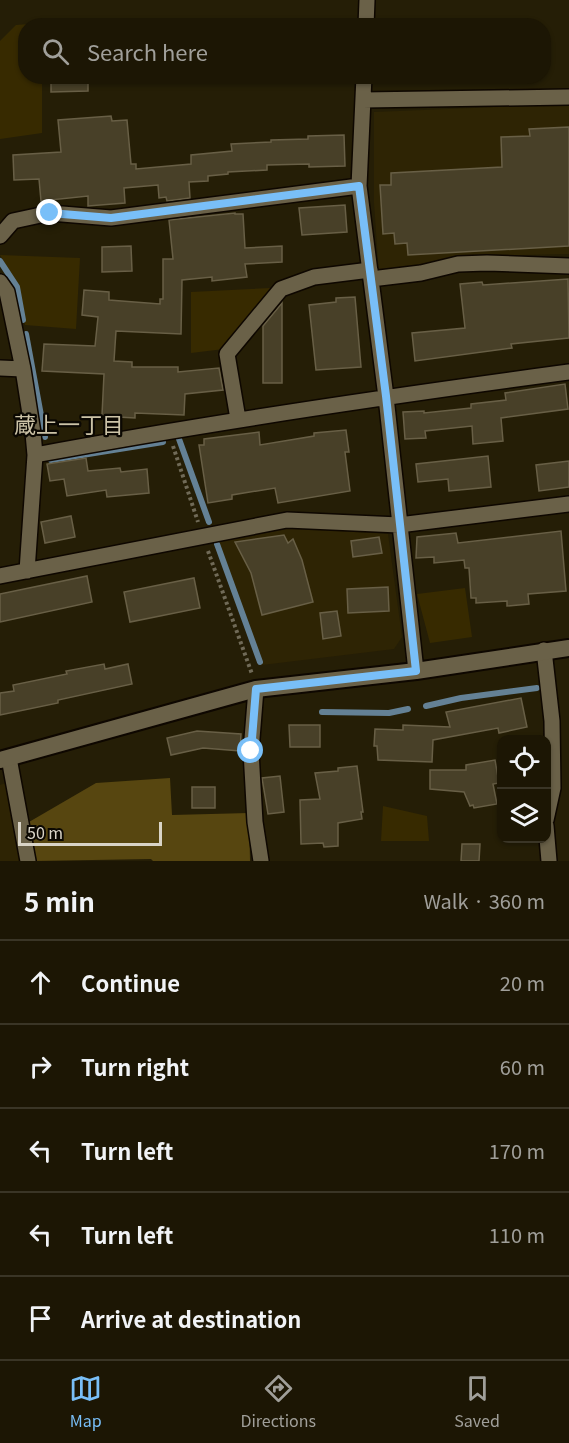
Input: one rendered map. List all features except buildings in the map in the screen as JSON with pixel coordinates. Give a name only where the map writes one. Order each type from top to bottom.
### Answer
[{"type":"street","points":[[366,18],[367,0]]},
{"type":"street","points":[[364,84],[359,186],[386,396],[416,671]]},
{"type":"street","points":[[363,100],[569,97]]},
{"type":"street","points":[[0,236],[12,220],[50,213],[111,218],[359,186]]},
{"type":"street","points":[[238,419],[227,354],[281,289],[314,278],[421,273],[458,264],[487,262],[569,266]]},
{"type":"street","points":[[0,282],[7,292],[23,369],[35,455],[27,571]]},
{"type":"street","points":[[0,368],[23,369]]},
{"type":"street","points":[[35,455],[238,419],[386,396],[569,372]]},
{"type":"street","points":[[0,576],[287,520],[399,525],[569,504]]},
{"type":"street","points":[[28,861],[4,759],[256,689],[416,671],[569,648]]},
{"type":"street","points":[[544,650],[552,721],[553,788],[551,797]]},
{"type":"street","points":[[256,689],[251,751],[255,822],[261,861]]},
{"type":"street","points":[[547,843],[549,861]]},
{"type":"path","points":[[168,430],[202,537],[250,664],[256,689]]},
{"type":"shaded area","points":[[18,25],[18,84],[42,84],[42,133],[0,139],[0,41]]},
{"type":"shaded area","points":[[569,104],[569,254],[476,256],[379,275],[374,203],[374,112]]},
{"type":"shaded area","points":[[0,255],[80,258],[76,329],[25,325],[18,286]]},
{"type":"shaded area","points":[[271,288],[224,349],[191,353],[191,292]]},
{"type":"shaded area","points":[[288,528],[388,534],[402,637],[394,649],[262,665],[217,542]]},
{"type":"shaded area","points":[[465,588],[472,637],[430,643],[417,594]]},
{"type":"shaded area","points":[[170,778],[172,815],[249,813],[250,861],[153,861],[151,859],[35,861],[29,822],[96,783]]},
{"type":"shaded area","points":[[6,783],[21,861],[0,861],[0,785]]},
{"type":"shaded area","points":[[383,806],[427,816],[429,841],[381,841]]},
{"type":"waterway","points":[[0,261],[17,287],[23,320]]},
{"type":"waterway","points":[[26,334],[45,437]]},
{"type":"waterway","points":[[179,439],[209,522]]},
{"type":"waterway","points":[[51,460],[163,442]]},
{"type":"waterway","points":[[217,544],[260,662]]},
{"type":"waterway","points":[[426,706],[461,698],[537,688]]},
{"type":"waterway","points":[[322,712],[389,713],[408,709]]},
{"type":"district","name":"蔵上一丁目","points":[[69,425]]},
{"type":"route","points":[[50,213],[111,218],[359,186],[386,396],[416,671],[256,689],[251,751]]}]
